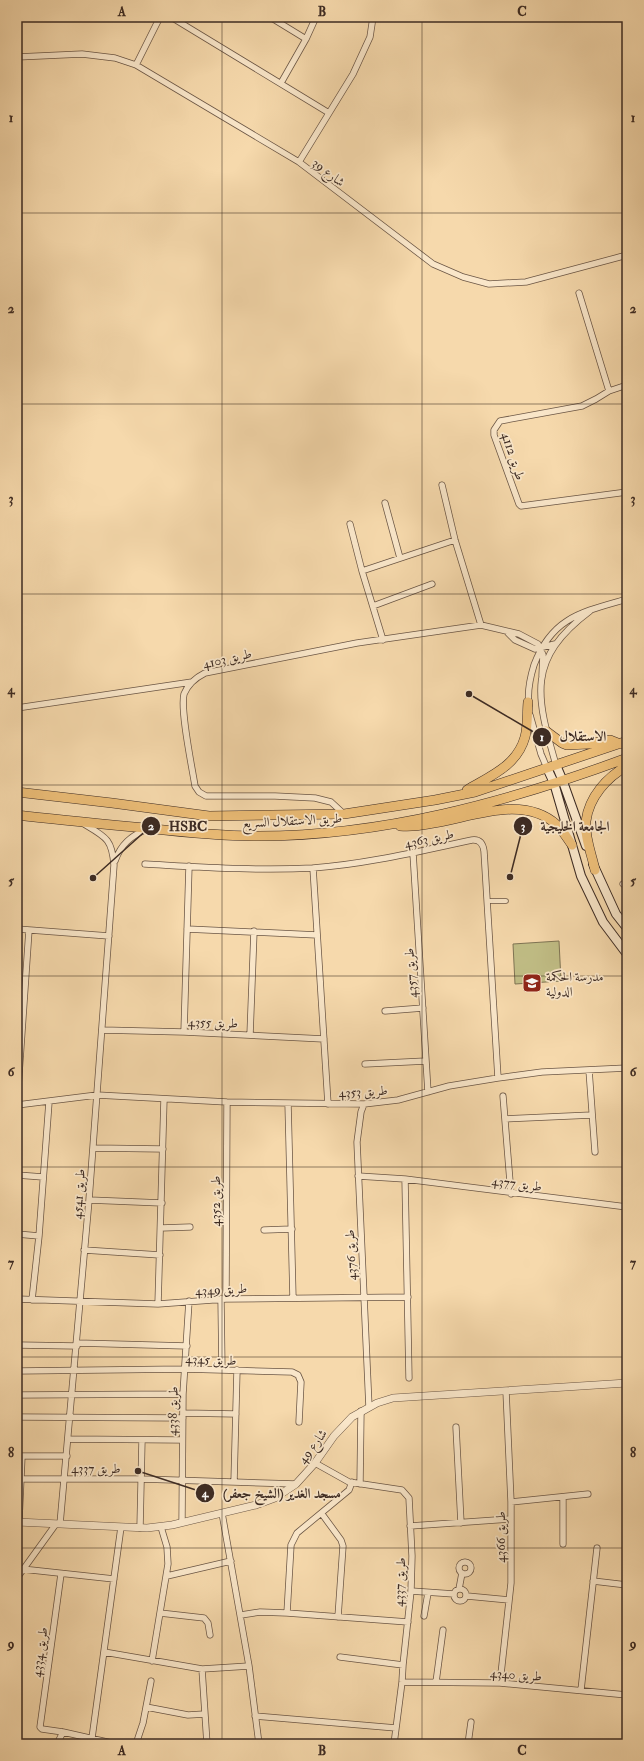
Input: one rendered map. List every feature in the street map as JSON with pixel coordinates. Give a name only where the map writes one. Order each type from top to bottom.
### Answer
[{"type":"main road","points":[[457,796],[499,772],[515,757],[525,736],[528,702]]},
{"type":"main road","points":[[546,730],[562,743],[567,745],[588,744],[610,740],[624,743]]},
{"type":"main road","name":"طريق الاستقلال السريع","points":[[17,792],[112,802],[209,816],[344,814],[457,796],[492,787],[551,766],[624,743]]},
{"type":"main road","name":"طريق الاستقلال السريع","points":[[17,815],[211,835],[254,836],[345,831],[391,825],[497,801],[627,758]]},
{"type":"main road","points":[[551,766],[595,870],[616,914],[627,928]]},
{"type":"main road","points":[[595,870],[586,822],[590,805],[599,789],[610,777],[627,766]]},
{"type":"main road","points":[[558,781],[572,845],[581,876],[603,922],[627,954]]},
{"type":"main road","points":[[391,825],[407,827],[437,823],[498,811],[522,809],[538,812],[545,816],[557,825],[572,845]]},
{"type":"street","points":[[136,65],[160,17]]},
{"type":"street","points":[[171,17],[329,113]]},
{"type":"street","points":[[270,17],[306,39]]},
{"type":"street","points":[[281,83],[306,39],[316,17]]},
{"type":"street","points":[[298,162],[353,74],[370,37],[373,17]]},
{"type":"street","name":"شارع 39","points":[[17,57],[82,54],[115,58],[136,65],[298,162],[433,264],[463,277],[489,284],[526,282],[627,255]]},
{"type":"street","points":[[579,294],[609,391],[627,385]]},
{"type":"street","name":"طريق 4112","points":[[609,391],[592,402],[577,408],[500,421],[494,430],[494,435],[521,506],[627,492]]},
{"type":"street","points":[[442,485],[455,540],[481,625]]},
{"type":"street","points":[[385,503],[400,558]]},
{"type":"street","points":[[350,524],[362,571],[383,640]]},
{"type":"street","points":[[362,571],[455,540]]},
{"type":"street","points":[[373,606],[432,584]]},
{"type":"street","points":[[551,766],[532,725],[528,702],[528,687],[531,674],[541,649],[550,635],[564,622],[583,612],[627,599]]},
{"type":"street","points":[[542,676],[548,658],[555,644],[573,624],[595,608]]},
{"type":"street","name":"طريق 4103","points":[[344,814],[331,802],[320,798],[293,796],[206,796],[199,792],[195,786],[183,704],[185,692],[192,682],[205,673],[357,643],[481,625],[508,632],[515,640],[535,649],[541,649]]},
{"type":"street","points":[[541,649],[555,644]]},
{"type":"street","points":[[541,649],[544,655],[540,703],[546,730],[551,766]]},
{"type":"street","points":[[17,708],[192,682]]},
{"type":"street","points":[[81,822],[103,836],[111,845],[113,850],[114,865]]},
{"type":"street","points":[[114,865],[124,844],[135,835],[149,829]]},
{"type":"street","name":"طريق 4363","points":[[145,864],[233,868],[313,868],[375,860],[478,840],[482,844],[484,851],[498,1078]]},
{"type":"street","name":"طريق 4357","points":[[413,853],[428,1092]]},
{"type":"street","name":"طريق 4541","points":[[58,1524],[67,1456],[81,1302],[114,865]]},
{"type":"street","points":[[184,1032],[188,866]]},
{"type":"street","points":[[313,868],[328,1104]]},
{"type":"street","points":[[488,901],[506,901]]},
{"type":"street","points":[[17,929],[109,936]]},
{"type":"street","points":[[187,929],[317,935]]},
{"type":"street","points":[[17,1105],[29,930]]},
{"type":"street","points":[[250,1035],[254,931]]},
{"type":"street","points":[[385,1011],[423,1008]]},
{"type":"street","name":"طريق 4355","points":[[102,1030],[184,1032],[324,1039]]},
{"type":"street","points":[[365,1064],[426,1060]]},
{"type":"street","name":"طريق 4353","points":[[17,1105],[97,1095],[227,1102],[364,1104],[398,1100],[449,1086],[498,1078],[542,1072],[627,1068]]},
{"type":"street","points":[[589,1070],[595,1152]]},
{"type":"street","points":[[503,1096],[511,1194]]},
{"type":"street","points":[[158,1304],[164,1099]]},
{"type":"street","points":[[32,1300],[39,1236],[49,1102]]},
{"type":"street","name":"طريق 4352","points":[[222,1370],[227,1102]]},
{"type":"street","points":[[288,1103],[293,1298]]},
{"type":"street","name":"طريق 4376","points":[[364,1104],[361,1112],[357,1142],[369,1407]]},
{"type":"street","points":[[505,1119],[592,1115]]},
{"type":"street","points":[[93,1148],[163,1149]]},
{"type":"street","points":[[17,1175],[43,1177]]},
{"type":"street","name":"طريق 4377","points":[[358,1176],[406,1180],[627,1207]]},
{"type":"street","points":[[406,1180],[409,1378]]},
{"type":"street","points":[[89,1200],[162,1203]]},
{"type":"street","points":[[161,1228],[190,1227]]},
{"type":"street","points":[[264,1230],[292,1229]]},
{"type":"street","points":[[17,1234],[39,1236]]},
{"type":"street","points":[[84,1250],[160,1255]]},
{"type":"street","name":"طريق 4349","points":[[17,1299],[158,1304],[224,1299],[408,1297]]},
{"type":"street","name":"طريق 4338","points":[[182,1522],[183,1394],[189,1302]]},
{"type":"street","points":[[17,1345],[77,1344],[187,1346]]},
{"type":"street","name":"طريق 4345","points":[[17,1371],[185,1369],[292,1372],[298,1375],[301,1382],[299,1422]]},
{"type":"street","points":[[234,1482],[237,1370]]},
{"type":"street","name":"شارع 49","points":[[18,1522],[140,1528],[161,1527],[256,1505],[275,1498],[296,1484],[315,1463],[339,1429],[361,1411],[384,1400],[401,1397],[627,1383]]},
{"type":"street","name":"طريق 4366","points":[[500,1683],[511,1583],[511,1502],[506,1391]]},
{"type":"street","points":[[17,1395],[183,1394]]},
{"type":"street","points":[[360,1484],[361,1411]]},
{"type":"street","points":[[17,1417],[236,1414]]},
{"type":"street","points":[[456,1427],[460,1523]]},
{"type":"street","points":[[68,1439],[182,1440]]},
{"type":"street","points":[[140,1528],[142,1440]]},
{"type":"street","points":[[18,1522],[20,1456],[67,1456]]},
{"type":"street","name":"طريق 4337","points":[[315,1463],[352,1482],[402,1490],[409,1498],[411,1592],[394,1744]]},
{"type":"street","name":"طريق 4337","points":[[20,1479],[142,1479],[296,1484]]},
{"type":"street","points":[[288,1613],[292,1542],[297,1533],[322,1514],[349,1490],[352,1482]]},
{"type":"street","points":[[511,1502],[588,1494]]},
{"type":"street","points":[[563,1497],[563,1544]]},
{"type":"street","points":[[222,1513],[232,1561],[249,1666],[259,1744]]},
{"type":"street","points":[[322,1514],[341,1540],[342,1546],[338,1617]]},
{"type":"street","points":[[410,1526],[511,1519]]},
{"type":"street","points":[[17,1578],[22,1569],[58,1524]]},
{"type":"street","points":[[92,1738],[121,1527]]},
{"type":"street","points":[[152,1661],[167,1576],[168,1555],[161,1527]]},
{"type":"street","points":[[581,1690],[597,1548]]},
{"type":"street","points":[[167,1576],[232,1561]]},
{"type":"street","points":[[22,1569],[114,1579]]},
{"type":"street","points":[[454,1594],[455,1590],[459,1589],[462,1573]]},
{"type":"street","name":"طريق 4334","points":[[61,1574],[40,1727],[42,1729],[116,1744]]},
{"type":"street","points":[[593,1581],[627,1584]]},
{"type":"street","points":[[459,1589],[463,1589],[466,1596]]},
{"type":"street","points":[[411,1592],[454,1594]]},
{"type":"street","points":[[424,1616],[428,1593]]},
{"type":"street","points":[[454,1594],[457,1600],[465,1599],[466,1596],[509,1600]]},
{"type":"street","points":[[240,1615],[260,1612],[288,1613],[408,1622]]},
{"type":"street","points":[[160,1613],[204,1618],[208,1623],[210,1635]]},
{"type":"street","points":[[436,1682],[443,1630]]},
{"type":"street","points":[[104,1652],[202,1669],[249,1666]]},
{"type":"street","points":[[340,1658],[403,1665]]},
{"type":"street","points":[[202,1669],[206,1744]]},
{"type":"street","points":[[17,1673],[17,1681]]},
{"type":"street","points":[[136,1744],[141,1730],[151,1681]]},
{"type":"street","name":"طريق 4340","points":[[402,1682],[500,1683],[627,1695]]},
{"type":"street","points":[[146,1707],[179,1714],[205,1714]]},
{"type":"street","points":[[255,1716],[396,1728]]},
{"type":"street","points":[[468,1744],[471,1722]]},
{"type":"street","points":[[57,1744],[62,1732]]},
{"type":"shaded area","points":[[559,941],[561,981],[515,984],[513,944]]},
{"type":"place","name":"الاستقلال","points":[[469,694]]},
{"type":"place","name":"الجامعة الخليجية","points":[[510,877]]},
{"type":"place","name":"HSBC","points":[[93,878]]},
{"type":"place","name":"مدرسة الحكمة الدولية","points":[[532,983]]},
{"type":"place","name":"مسجد الغدير (الشيخ جعفر)","points":[[138,1471]]}]
